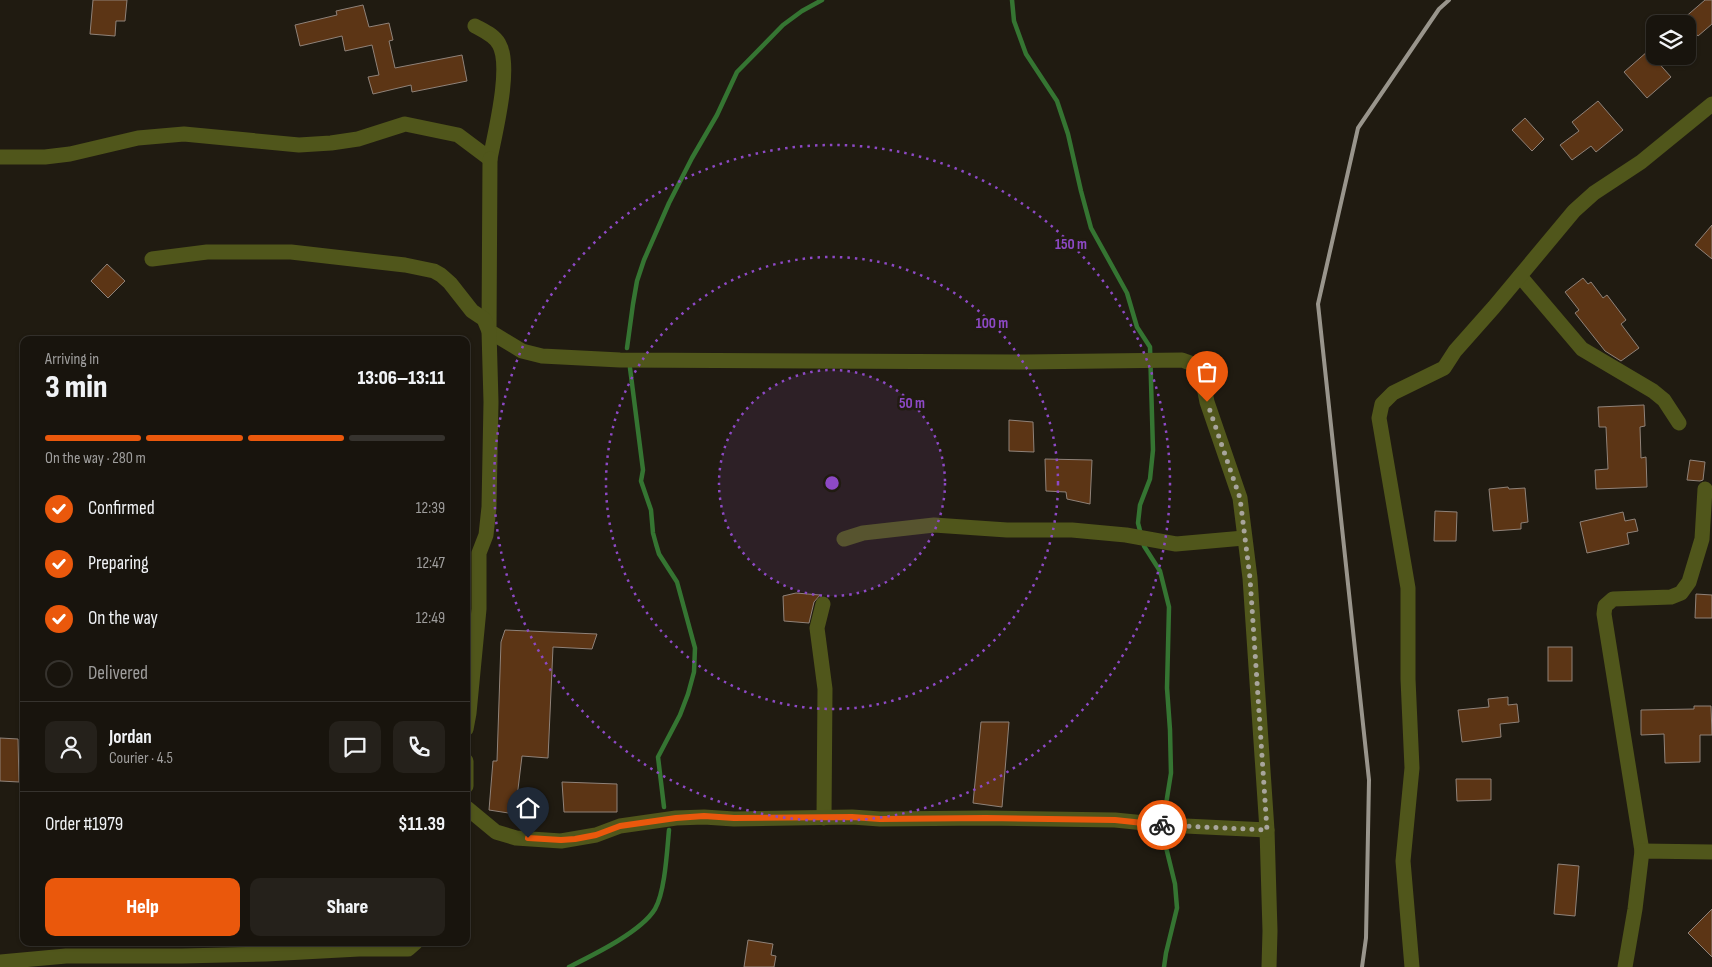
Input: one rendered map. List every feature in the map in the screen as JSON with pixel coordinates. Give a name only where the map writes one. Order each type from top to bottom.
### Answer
[{"type":"street","points":[[470,703],[479,609],[479,552],[486,535],[489,507],[491,402],[489,332],[490,159],[504,81],[503,56],[500,45],[491,34],[475,26]]},
{"type":"street","points":[[1412,967],[1403,861],[1412,768],[1408,679],[1408,588],[1379,418],[1382,404],[1393,393],[1444,368],[1455,351],[1574,211],[1594,194],[1641,162],[1712,104]]},
{"type":"street","points":[[0,156],[70,154],[138,138],[184,134],[299,145],[331,143],[358,138],[405,124],[458,135],[490,159]]},
{"type":"street","points":[[152,259],[207,252],[290,252],[365,260],[434,271],[450,283],[472,311],[484,319],[489,332],[522,351],[542,356],[610,360],[1014,362],[1182,360],[1193,364],[1202,377],[1207,402],[1240,498],[1250,578],[1267,830],[1270,931],[1269,967]]},
{"type":"street","points":[[1520,276],[1582,349],[1653,391],[1664,400],[1679,423]]},
{"type":"street","points":[[1625,967],[1636,909],[1642,851],[1604,614],[1605,606],[1613,600],[1671,597],[1681,593],[1689,582],[1702,539],[1705,489]]},
{"type":"street","points":[[844,539],[863,533],[934,525],[1007,530],[1072,530],[1126,535],[1176,544],[1244,538]]},
{"type":"street","points":[[823,604],[817,628],[825,689],[824,818]]},
{"type":"street","points":[[470,813],[496,832],[516,838],[561,840],[596,835],[620,826],[704,816],[734,818],[852,817],[880,819],[1115,820],[1165,825],[1267,830]]},
{"type":"street","points":[[1642,851],[1712,852]]},
{"type":"street","points":[[0,962],[66,956],[266,954],[358,949],[408,949],[411,946]]},
{"type":"building","points":[[93,0],[127,0],[125,21],[116,21],[115,36],[90,34]]},
{"type":"building","points":[[1705,0],[1712,0],[1712,24],[1698,36],[1696,34],[1696,15],[1688,15]]},
{"type":"building","points":[[363,5],[369,27],[389,23],[393,40],[389,41],[395,68],[462,55],[467,81],[412,92],[411,85],[373,94],[368,77],[379,75],[372,45],[345,51],[342,36],[300,46],[295,25],[337,15],[336,11]]},
{"type":"building","points":[[1646,53],[1646,65],[1660,65],[1671,77],[1647,98],[1624,72]]},
{"type":"building","points":[[1598,101],[1623,130],[1596,152],[1591,146],[1572,160],[1560,145],[1579,131],[1572,122]]},
{"type":"building","points":[[1525,118],[1544,139],[1532,151],[1512,130]]},
{"type":"building","points":[[1712,225],[1712,259],[1695,245]]},
{"type":"building","points":[[107,264],[125,281],[108,298],[91,281]]},
{"type":"building","points":[[1583,278],[1588,284],[1591,282],[1603,298],[1607,295],[1626,320],[1621,324],[1639,348],[1621,361],[1605,351],[1575,313],[1579,310],[1565,292]]},
{"type":"building","points":[[1644,405],[1645,426],[1640,427],[1641,458],[1646,457],[1647,487],[1596,489],[1595,470],[1608,469],[1606,427],[1599,427],[1598,407]]},
{"type":"building","points":[[1009,420],[1033,422],[1034,452],[1009,451]]},
{"type":"building","points":[[1045,459],[1092,460],[1090,504],[1067,499],[1066,492],[1046,491]]},
{"type":"building","points":[[1690,460],[1705,462],[1703,480],[1687,480]]},
{"type":"building","points":[[1508,487],[1509,489],[1525,488],[1528,522],[1521,523],[1521,529],[1493,531],[1489,489]]},
{"type":"building","points":[[1435,511],[1457,512],[1456,541],[1434,541]]},
{"type":"building","points":[[1623,512],[1625,521],[1635,519],[1638,531],[1627,533],[1629,544],[1587,553],[1580,522]]},
{"type":"building","points":[[796,593],[820,595],[814,602],[809,623],[784,621],[783,596]]},
{"type":"building","points":[[1696,594],[1712,595],[1712,618],[1695,618]]},
{"type":"building","points":[[505,630],[597,634],[592,649],[553,647],[548,758],[522,756],[515,814],[489,810],[493,761],[497,761],[501,642]]},
{"type":"building","points":[[1548,647],[1572,647],[1572,681],[1548,681]]},
{"type":"building","points":[[1508,697],[1508,705],[1517,704],[1519,722],[1500,724],[1501,737],[1462,742],[1458,710],[1489,707],[1488,699]]},
{"type":"building","points":[[1694,706],[1711,706],[1712,735],[1700,735],[1700,762],[1665,763],[1664,734],[1641,735],[1641,710],[1694,709]]},
{"type":"building","points":[[981,722],[1009,722],[1002,807],[973,803]]},
{"type":"building","points":[[0,738],[18,739],[19,782],[0,781]]},
{"type":"building","points":[[1456,779],[1491,779],[1491,800],[1457,801]]},
{"type":"building","points":[[562,782],[617,784],[617,812],[564,812]]},
{"type":"building","points":[[1558,864],[1579,866],[1575,916],[1554,914]]},
{"type":"building","points":[[1712,909],[1712,957],[1688,933]]},
{"type":"building","points":[[748,940],[773,944],[771,955],[776,956],[774,967],[744,967]]},
{"type":"waterway","points":[[627,348],[637,281],[644,260],[669,203],[717,115],[737,72],[783,25],[802,11],[822,0]]},
{"type":"waterway","points":[[1012,0],[1014,21],[1026,54],[1057,101],[1068,134],[1091,228],[1127,293],[1137,327],[1150,347],[1153,450],[1150,479],[1140,505],[1138,523],[1144,546],[1160,571],[1169,607],[1167,688],[1171,773],[1163,823],[1163,835],[1175,884],[1177,908],[1164,967]]},
{"type":"waterway","points":[[630,368],[643,470],[641,481],[651,510],[653,533],[659,554],[677,582],[695,648],[694,672],[688,694],[680,715],[658,757],[664,807]]},
{"type":"waterway","points":[[569,967],[628,934],[648,918],[655,909],[663,882],[669,830]]},
{"type":"railway","points":[[1362,967],[1366,938],[1369,780],[1318,304],[1358,128],[1439,9],[1449,0]]},
{"type":"way so far","points":[[1162,825],[1267,830],[1250,578],[1240,498],[1207,402]]},
{"type":"route","points":[[528,838],[575,839],[608,832],[620,826],[704,816],[734,818],[852,817],[880,819],[1115,820],[1162,825]]}]
